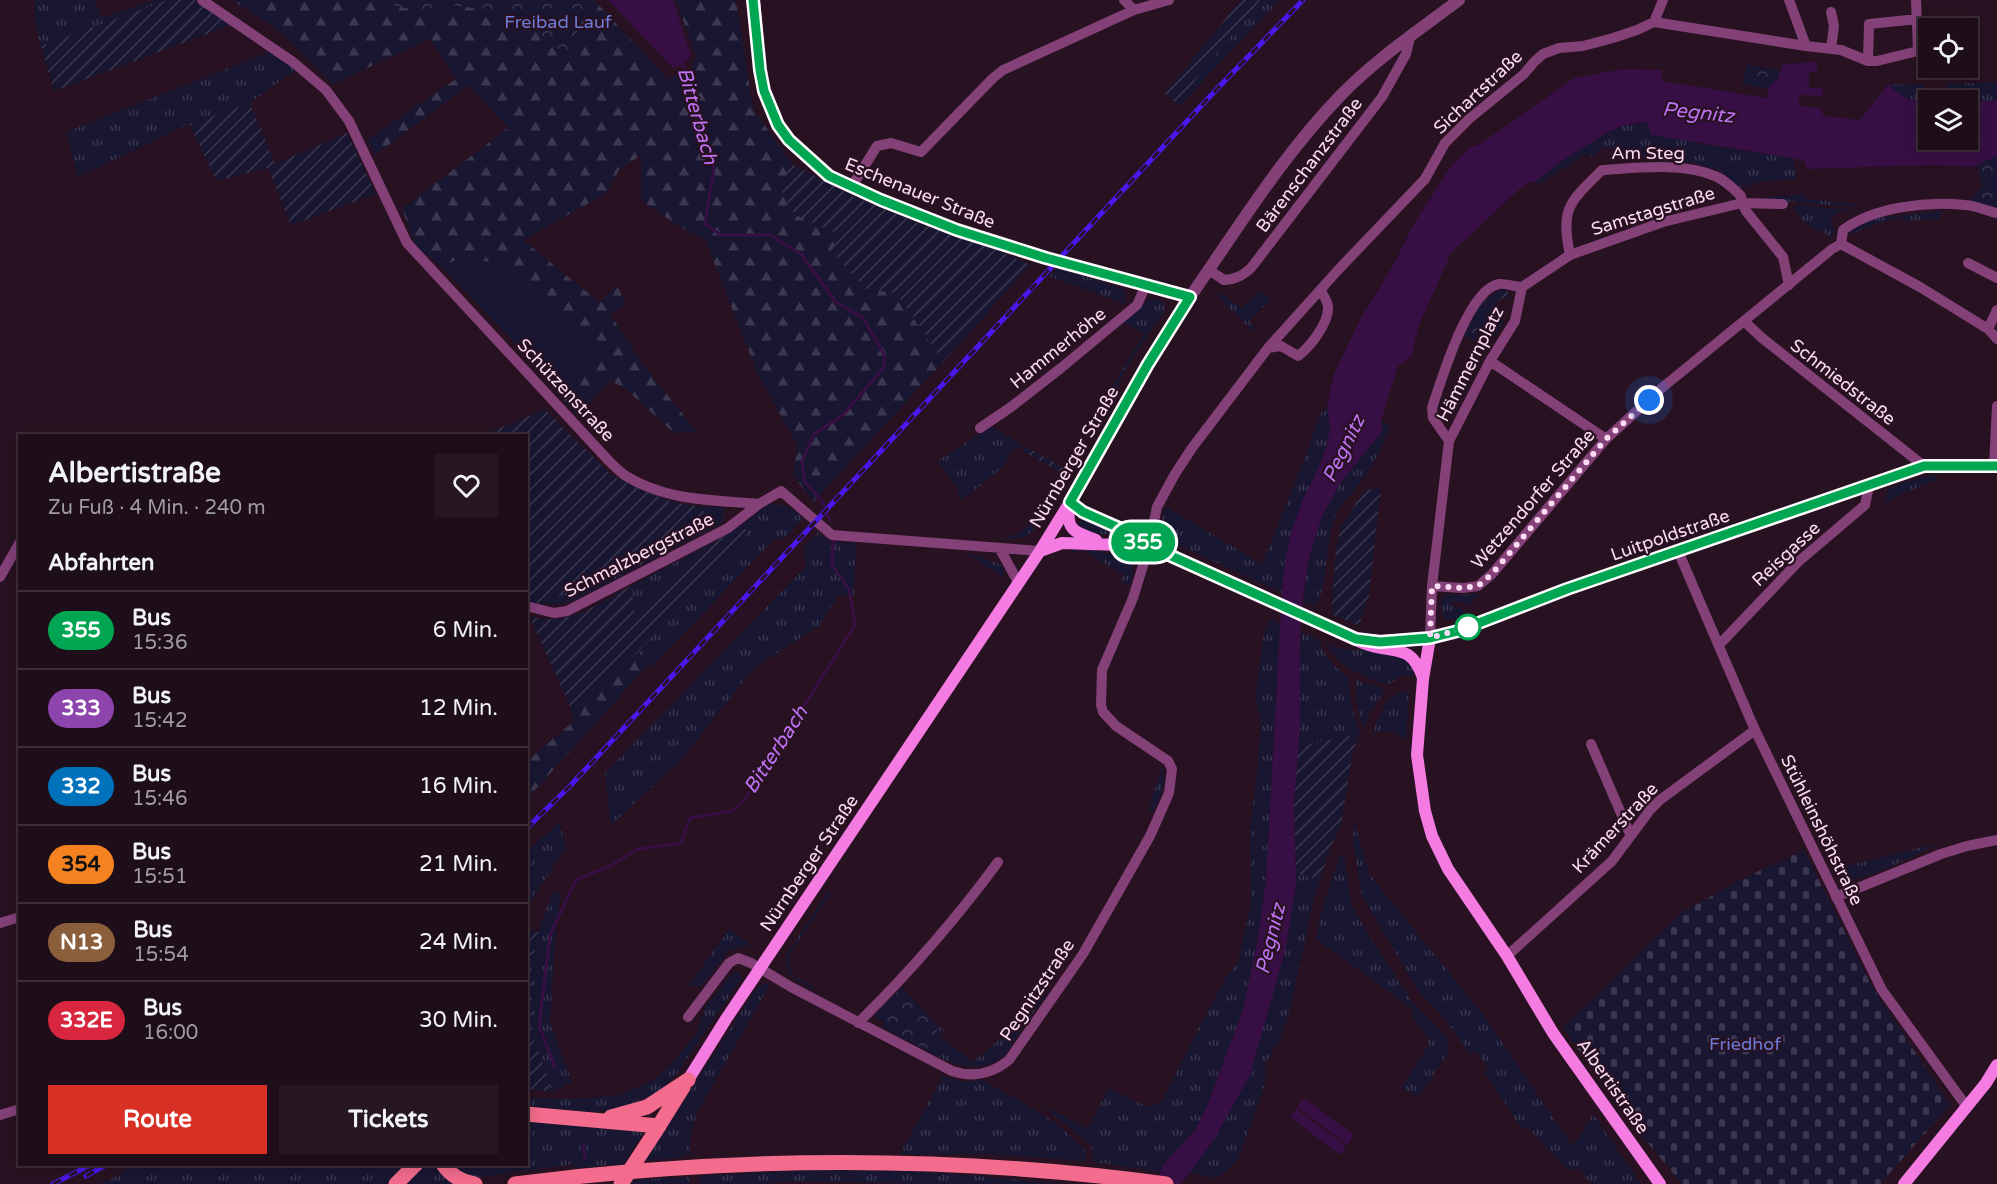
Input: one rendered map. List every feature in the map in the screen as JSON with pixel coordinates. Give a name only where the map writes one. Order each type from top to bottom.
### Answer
[{"type":"main road","name":"Eschenauer Straße","points":[[754,0],[764,91],[778,125],[789,140],[829,176],[881,200],[957,230],[1046,258],[1190,297]]},
{"type":"main road","name":"Nürnberger Straße","points":[[688,1080],[726,1019],[1040,551],[1148,364],[1190,297]]},
{"type":"main road","name":"Luitpoldstraße","points":[[1356,639],[1380,642],[1430,638],[1458,631],[1567,589],[1924,466],[1995,466]]},
{"type":"main road","points":[[1106,544],[1071,528],[1067,521],[1070,502],[1083,512],[1126,531],[1149,546],[1371,646],[1405,651],[1415,660],[1423,679]]},
{"type":"main road","points":[[1040,551],[1062,543],[1149,546]]},
{"type":"main road","name":"Albertistraße","points":[[1430,638],[1423,679],[1417,755],[1425,811],[1432,836],[1448,869],[1507,956],[1553,1033],[1660,1184]]},
{"type":"main road","points":[[1904,1184],[1967,1107],[1997,1065]]},
{"type":"main road","points":[[590,1119],[623,1114],[647,1107],[688,1080]]},
{"type":"main road","points":[[621,1184],[688,1080]]},
{"type":"main road","points":[[528,1114],[590,1119],[657,1129]]},
{"type":"main road","points":[[515,1184],[588,1175],[678,1168],[850,1162],[988,1167],[1166,1184]]},
{"type":"main road","points":[[396,1184],[414,1166]]},
{"type":"main road","points":[[445,1166],[460,1180],[475,1184]]},
{"type":"street","name":"Schützenstraße","points":[[202,0],[293,62],[326,90],[349,121],[407,243],[609,461],[626,476],[656,490],[687,498],[759,504],[781,491],[832,535],[1040,551]]},
{"type":"street","points":[[1124,0],[1134,10]]},
{"type":"street","points":[[852,186],[877,146],[891,143],[921,152],[1003,70],[1134,10],[1169,0]]},
{"type":"street","name":"Nürnberger Straße","points":[[1190,297],[1268,182],[1308,130],[1376,63],[1459,0]]},
{"type":"street","points":[[1663,0],[1654,22],[1841,50],[1868,61],[1918,51]]},
{"type":"street","points":[[1789,0],[1806,46]]},
{"type":"street","points":[[1868,61],[1869,24],[1918,19],[1916,0]]},
{"type":"street","points":[[1831,12],[1834,26],[1831,49]]},
{"type":"street","name":"Sichartstraße","points":[[1103,711],[1101,705],[1102,670],[1133,598],[1149,546],[1157,507],[1192,448],[1268,348],[1425,179],[1445,142],[1468,119],[1524,75],[1543,54],[1559,48],[1583,46],[1613,38],[1654,22]]},
{"type":"street","name":"Bärenschanzstraße","points":[[1209,270],[1224,280],[1235,279],[1251,268],[1382,97],[1406,54],[1410,38]]},
{"type":"street","name":"Am Steg","points":[[1570,255],[1566,228],[1567,214],[1572,202],[1602,170],[1657,167],[1699,170],[1717,176],[1732,187],[1741,196],[1742,203]]},
{"type":"street","points":[[1742,203],[1783,257],[1789,285]]},
{"type":"street","name":"Samstagstraße","points":[[1570,255],[1663,222],[1742,203],[1783,204]]},
{"type":"street","points":[[1997,213],[1968,205],[1917,204],[1857,220],[1843,230],[1841,244],[1920,287],[1988,329],[1997,339]]},
{"type":"street","name":"Wetzendorfer Straße","points":[[1432,586],[1463,588],[1478,586],[1492,574],[1606,439],[1663,387],[1841,244]]},
{"type":"street","points":[[1430,638],[1432,586],[1449,441],[1433,418],[1432,408],[1453,344],[1476,301],[1483,293],[1500,284],[1522,287],[1570,255]]},
{"type":"street","points":[[1968,263],[1997,278]]},
{"type":"street","name":"Hammerhöhe","points":[[980,428],[1044,381],[1137,305],[1146,285]]},
{"type":"street","name":"Hämmernplatz","points":[[1449,441],[1490,361],[1515,321],[1522,287]]},
{"type":"street","points":[[1268,348],[1281,346],[1298,356],[1304,351],[1327,317],[1328,305],[1320,290]]},
{"type":"street","points":[[1988,329],[1997,310]]},
{"type":"street","name":"Schmiedstraße","points":[[1744,321],[1762,338],[1924,466]]},
{"type":"street","points":[[1490,361],[1606,439]]},
{"type":"street","points":[[1995,466],[1997,406]]},
{"type":"street","name":"Reisgasse","points":[[1719,645],[1798,561],[1865,505],[1869,486]]},
{"type":"street","name":"Schmalzbergstraße","points":[[528,606],[554,613],[567,611],[728,528],[759,504]]},
{"type":"street","points":[[1000,549],[1018,582]]},
{"type":"street","name":"Stühleinshöhstraße","points":[[1678,551],[1755,730],[1882,990],[1967,1107]]},
{"type":"street","points":[[0,577],[15,561]]},
{"type":"street","name":"Pegnitzstraße","points":[[760,969],[952,1071],[962,1074],[981,1074],[999,1068],[1009,1060],[1083,954],[1150,836],[1169,794],[1172,769],[1168,761],[1116,726],[1103,711]]},
{"type":"street","name":"Krämerstraße","points":[[1507,956],[1611,861],[1630,834],[1660,800],[1755,730]]},
{"type":"street","points":[[1591,744],[1630,834]]},
{"type":"street","points":[[1836,897],[1941,854],[1997,840]]},
{"type":"street","points":[[858,1023],[890,992],[967,904],[998,862]]},
{"type":"street","points":[[0,923],[18,917]]},
{"type":"street","points":[[688,1017],[729,963],[738,958],[760,969]]},
{"type":"street","points":[[0,1115],[18,1110]]},
{"type":"green space","points":[[35,0],[95,0],[101,18],[154,0],[168,0],[41,46],[35,25]]},
{"type":"green space","points":[[168,0],[194,0],[231,25],[54,91],[41,46]]},
{"type":"green space","points":[[232,0],[367,0],[435,14],[451,5],[496,11],[534,31],[568,56],[590,0],[594,0],[668,79],[691,69],[696,57],[676,0],[736,0],[753,109],[792,164],[779,186],[794,214],[840,235],[866,289],[896,293],[943,362],[813,502],[793,475],[797,445],[757,372],[705,239],[680,227],[641,200],[641,155],[619,170],[607,193],[523,240],[599,302],[617,285],[626,305],[610,314],[644,366],[697,432],[674,433],[627,390],[610,380],[578,417],[558,394],[593,354],[511,273],[493,263],[463,257],[441,267],[416,246],[402,209],[508,128],[469,85],[375,155],[367,140],[456,79],[430,39],[333,84],[277,29]]},
{"type":"green space","name":"Freibad Lauf","points":[[367,0],[590,0],[568,56],[534,31],[496,11],[451,5],[435,14]]},
{"type":"green space","points":[[1241,0],[1260,0],[1196,79],[1179,106],[1165,93]]},
{"type":"green space","points":[[1260,0],[1280,0],[1179,106],[1196,79]]},
{"type":"green space","points":[[271,51],[297,69],[250,103],[189,124],[78,177],[66,132]]},
{"type":"green space","points":[[1747,64],[1781,71],[1778,80],[1770,85],[1770,89],[1742,84]]},
{"type":"green space","points":[[1997,82],[1997,100],[1978,102],[1978,90],[1918,90],[1918,101],[1914,101],[1898,95],[1888,84],[1946,88],[1947,84]]},
{"type":"green space","points":[[250,103],[275,164],[347,133],[376,194],[291,225],[268,168],[217,181],[189,124]]},
{"type":"green space","points":[[1646,122],[1700,144],[1793,158],[1797,179],[1757,182],[1749,188],[1744,184],[1740,188],[1721,171],[1695,163],[1658,161],[1600,148],[1593,159],[1593,156],[1585,155],[1539,184],[1535,182],[1599,136],[1623,126]]},
{"type":"green space","points":[[1997,156],[1997,207],[1973,203],[1972,196],[1982,188],[1978,164]]},
{"type":"green space","points":[[792,164],[855,197],[920,224],[991,247],[1030,265],[943,362],[896,293],[866,289],[831,251],[840,235],[794,214],[779,186]]},
{"type":"green space","points":[[1806,194],[1805,199],[1855,204],[1855,207],[1766,200],[1765,197]]},
{"type":"green space","points":[[1795,206],[1852,210],[1852,212],[1840,212],[1834,217],[1829,224],[1835,229],[1831,239],[1799,217],[1794,210]]},
{"type":"green space","points":[[1942,211],[1940,219],[1902,221],[1902,217],[1851,234],[1848,231],[1876,218]]},
{"type":"green space","points":[[463,257],[493,263],[511,273],[594,355],[561,390],[441,267]]},
{"type":"green space","points":[[1059,267],[1125,290],[1125,304],[1049,276]]},
{"type":"green space","points":[[1501,290],[1507,291],[1509,296],[1487,304],[1472,319],[1491,295]]},
{"type":"green space","points":[[1261,291],[1271,299],[1249,322],[1255,328],[1253,331],[1221,300],[1220,292],[1241,308]]},
{"type":"green space","points":[[1155,298],[1165,305],[1164,311],[1128,365],[1111,399],[1106,396],[1144,334],[1123,322],[1148,300]]},
{"type":"green space","points":[[1496,302],[1504,321],[1495,337],[1488,334],[1483,344],[1462,335],[1480,310]]},
{"type":"green space","points":[[1327,405],[1330,428],[1327,445],[1303,499],[1283,577],[1282,593],[1170,541],[1162,532],[1166,507],[1262,564],[1309,447],[1318,418]]},
{"type":"green space","points":[[545,409],[610,474],[672,502],[701,507],[712,525],[541,604],[528,602],[528,434],[486,434]]},
{"type":"green space","points":[[1381,420],[1386,422],[1390,428],[1375,460],[1364,478],[1343,503],[1334,520],[1323,586],[1316,606],[1303,602],[1312,548],[1327,505],[1341,482],[1383,430]]},
{"type":"green space","points":[[991,426],[1024,446],[1011,450],[1004,466],[969,495],[960,499],[956,487],[938,461]]},
{"type":"green space","points":[[1024,446],[1070,471],[1061,489],[1056,485],[1062,473],[1022,451]]},
{"type":"green space","points":[[1934,475],[1937,480],[1899,495],[1885,504],[1886,494],[1890,489],[1899,484]]},
{"type":"green space","points":[[1381,486],[1369,596],[1359,625],[1331,614],[1336,547],[1341,527],[1363,492]]},
{"type":"green space","points":[[769,504],[788,507],[803,518],[788,536],[773,541],[651,667],[638,652],[747,533],[743,524]]},
{"type":"green space","points":[[722,506],[725,510],[722,523],[573,601],[561,604],[541,604],[711,525],[701,507]]},
{"type":"green space","points":[[1046,512],[1030,534],[1020,538],[1003,539],[1020,532]]},
{"type":"green space","points":[[1082,518],[1121,534],[1091,534],[1077,528]]},
{"type":"green space","points":[[743,524],[747,533],[638,652],[570,706],[529,616],[543,619],[569,617],[594,607],[631,586],[635,622],[714,542]]},
{"type":"green space","points":[[818,532],[829,541],[856,543],[854,595],[839,595],[819,626],[754,668],[682,759],[611,825],[605,773],[806,566],[804,547]]},
{"type":"green space","points":[[714,542],[635,623],[631,586]]},
{"type":"green space","points":[[1080,547],[1126,558],[1132,566],[1131,584],[1120,583],[1124,575],[1079,548],[1075,553],[1067,548]]},
{"type":"green space","points":[[963,551],[1000,564],[1004,570],[1003,577]]},
{"type":"green space","points":[[1477,593],[1478,595],[1469,606],[1452,601],[1452,607],[1459,607],[1464,612],[1458,620],[1445,619],[1441,609],[1442,596]]},
{"type":"green space","points":[[1271,618],[1280,624],[1266,882],[1257,943],[1243,1010],[1207,1106],[1195,1130],[1163,1165],[1161,1172],[1094,1162],[1091,1145],[1041,1105],[1088,1128],[1109,1088],[1147,1107],[1161,1102],[1224,980],[1238,962],[1251,902],[1250,828],[1261,721],[1255,698],[1264,633]]},
{"type":"green space","points":[[1301,632],[1320,640],[1330,662],[1348,677],[1351,703],[1360,734],[1298,746]]},
{"type":"green space","points":[[1326,643],[1342,649],[1397,655],[1411,667],[1414,676],[1401,676],[1388,685],[1369,678],[1344,665],[1331,652]]},
{"type":"green space","points":[[638,652],[648,665],[528,798],[528,760],[574,721],[570,706]]},
{"type":"green space","points":[[1355,680],[1385,689],[1369,715],[1364,729],[1358,709]]},
{"type":"green space","points":[[1409,691],[1406,739],[1391,732],[1373,732],[1389,700],[1395,695]]},
{"type":"green space","points":[[1360,734],[1353,751],[1341,824],[1320,880],[1296,873],[1294,802],[1298,746]]},
{"type":"green space","points":[[1161,768],[1163,785],[1153,812],[1149,810]]},
{"type":"green space","points":[[1349,777],[1355,824],[1369,874],[1485,1017],[1573,1147],[1593,1114],[1641,1184],[1591,1184],[1581,1170],[1567,1169],[1530,1130],[1520,1126],[1484,1072],[1488,1068],[1476,1051],[1470,1054],[1444,1018],[1417,989],[1362,896],[1353,842],[1354,818]]},
{"type":"green space","points":[[559,822],[566,847],[528,905],[528,851]]},
{"type":"green space","points":[[1939,843],[1895,865],[1858,878],[1846,878],[1835,869]]},
{"type":"green space","name":"Friedhof","points":[[1804,850],[1872,987],[1950,1105],[1880,1184],[1682,1184],[1626,1117],[1563,1028],[1681,913],[1738,881]]},
{"type":"green space","points":[[1344,854],[1351,903],[1367,932],[1411,1000],[1444,1034],[1449,1043],[1448,1053],[1418,1097],[1401,1088],[1429,1044],[1411,1008],[1316,939],[1321,913],[1339,857]]},
{"type":"green space","points":[[1296,873],[1320,880],[1290,1010],[1281,1038],[1265,1063],[1265,1085],[1238,1159],[1218,1178],[1188,1173],[1215,1138],[1269,1008],[1286,947]]},
{"type":"green space","points":[[830,889],[831,893],[789,955],[790,969],[794,976],[814,986],[813,990],[789,975],[785,957]]},
{"type":"green space","points":[[553,891],[562,894],[557,916],[550,1023],[572,1082],[553,1092],[533,1037],[531,971],[538,932]]},
{"type":"green space","points":[[528,929],[538,932],[531,971],[533,1037],[553,1092],[528,1089]]},
{"type":"green space","points":[[729,929],[751,945],[729,951],[699,987],[689,985]]},
{"type":"green space","points":[[735,970],[740,974],[741,979],[676,1075],[659,1093],[619,1108],[595,1112],[528,1106],[528,1097],[565,1099],[617,1096],[650,1082],[668,1067],[695,1036],[706,1006]]},
{"type":"green space","points":[[771,983],[697,1113],[691,1133],[690,1155],[682,1155],[682,1158],[645,1160],[758,986]]},
{"type":"green space","points":[[902,987],[939,1027],[926,1050],[882,1027],[884,1022],[874,1016]]},
{"type":"green space","points":[[1049,991],[1008,1051],[995,1061],[985,1065],[965,1066],[945,1060],[926,1050],[939,1027],[944,1030],[940,1037],[973,1062],[1006,1034]]},
{"type":"green space","points":[[943,1076],[964,1082],[982,1080],[1022,1102],[1056,1123],[1086,1151],[1086,1161],[986,1154],[900,1154]]},
{"type":"green space","points":[[528,1120],[646,1129],[624,1164],[576,1168],[569,1165],[474,1178],[462,1176],[450,1166],[528,1166]]},
{"type":"green space","points":[[132,1166],[406,1166],[387,1184],[98,1184]]},
{"type":"green space","points":[[419,1166],[438,1166],[453,1184],[403,1184]]},
{"type":"green space","points":[[812,1170],[917,1171],[1065,1184],[789,1181],[764,1184],[699,1184],[700,1176]]},
{"type":"green space","points":[[690,1177],[690,1184],[630,1184],[633,1180]]},
{"type":"water","points":[[608,0],[673,0],[691,55],[684,65],[673,68]]},
{"type":"water","name":"Pegnitz","points":[[1817,62],[1817,72],[1809,72],[1809,88],[1823,88],[1823,96],[1799,95],[1799,106],[1822,108],[1823,116],[1860,120],[1888,84],[1897,93],[1918,101],[1918,150],[1978,150],[1978,102],[1997,100],[1997,156],[1972,167],[1933,165],[1806,169],[1805,162],[1793,158],[1652,135],[1646,122],[1625,125],[1608,132],[1560,162],[1535,182],[1530,182],[1516,192],[1451,253],[1419,325],[1411,357],[1398,366],[1381,420],[1383,430],[1341,482],[1322,516],[1309,557],[1300,637],[1300,726],[1294,802],[1296,885],[1286,947],[1250,1075],[1215,1138],[1181,1184],[1156,1184],[1163,1165],[1195,1130],[1207,1106],[1243,1010],[1257,943],[1266,882],[1283,577],[1290,536],[1303,499],[1327,445],[1330,428],[1327,405],[1334,374],[1361,318],[1394,264],[1412,227],[1449,169],[1470,147],[1480,144],[1574,78],[1622,69],[1662,70],[1662,81],[1767,98],[1770,85],[1778,79],[1783,64]]},
{"type":"water","points":[[1304,1098],[1354,1135],[1347,1145],[1297,1107]]},
{"type":"water","points":[[1296,1109],[1346,1146],[1340,1155],[1290,1117]]},
{"type":"waterway","name":"Bitterbach","points":[[683,63],[714,169],[705,224],[721,235],[770,235],[801,254],[836,302],[863,318],[885,356],[884,367],[843,415],[814,434],[802,461],[805,482],[822,501],[830,521]]},
{"type":"waterway","name":"Bitterbach","points":[[555,1067],[539,1026],[550,935],[576,880],[610,866],[638,849],[681,843],[690,818],[732,811],[746,798],[855,625],[849,589],[832,565],[833,542]]},
{"type":"waterway","name":"Bitterbach","points":[[583,1145],[585,1158]]},
{"type":"railway","points":[[528,827],[570,786],[1214,92],[1303,0]]},
{"type":"railway","points":[[53,1184],[88,1166]]},
{"type":"railway","points":[[86,1176],[104,1166]]},
{"type":"bus line","name":"355","points":[[753,0],[764,91],[778,125],[789,140],[829,176],[881,200],[957,230],[1046,258],[1190,297],[1148,364],[1070,502],[1083,512],[1126,531],[1149,546],[1356,639],[1380,642],[1418,640],[1458,631],[1567,589],[1924,466],[1997,466]]},
{"type":"route","points":[[1468,627],[1430,638],[1432,586],[1463,588],[1478,586],[1492,574],[1606,439],[1649,400]]}]
